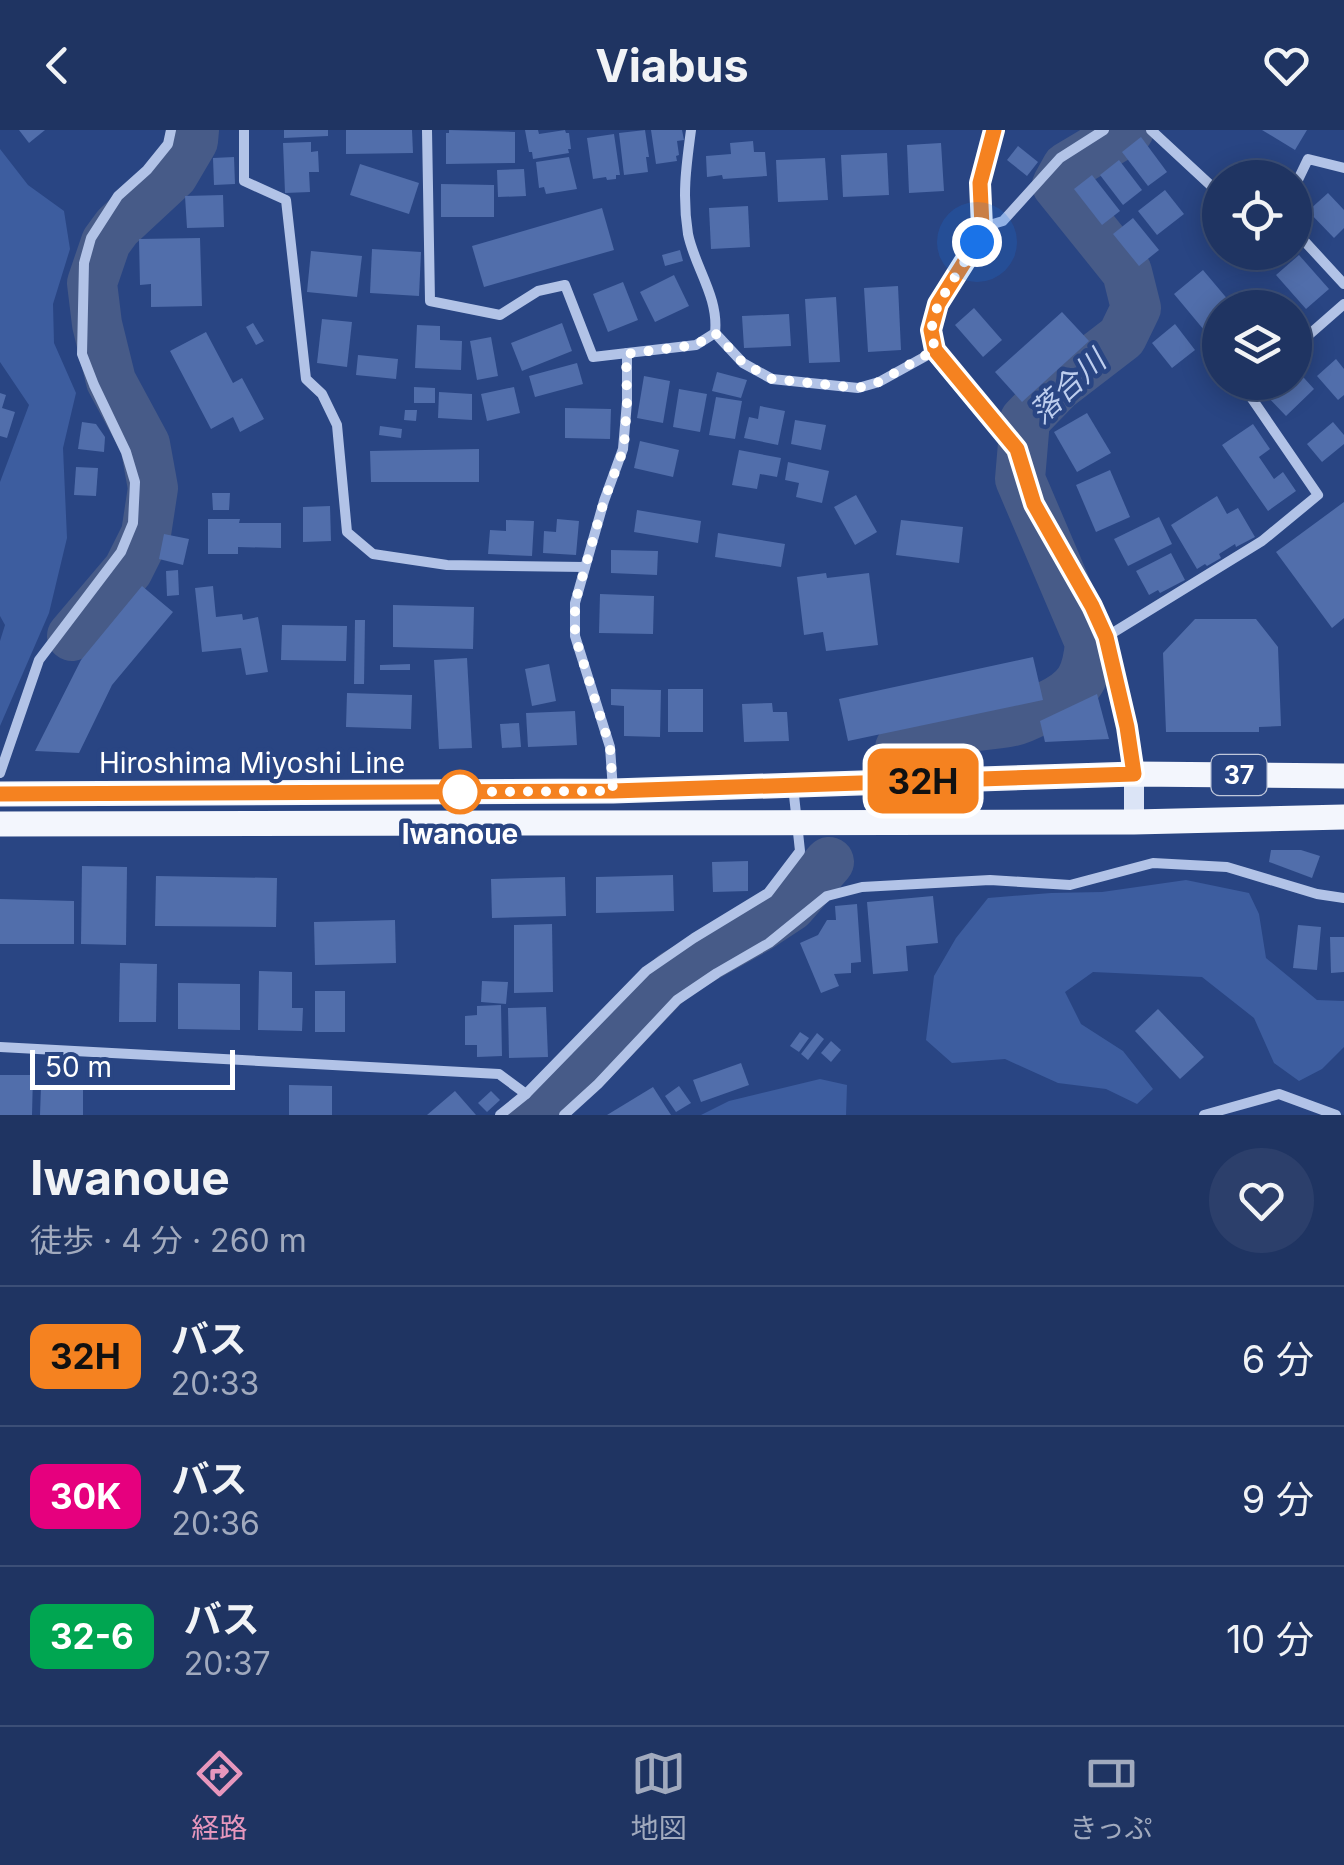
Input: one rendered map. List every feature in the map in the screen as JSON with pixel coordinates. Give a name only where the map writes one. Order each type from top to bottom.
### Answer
[{"type":"main road","name":"Hiroshima Miyoshi Line","points":[[0,794],[613,791],[1134,774],[1344,776]]},
{"type":"main road","name":"37","points":[[0,824],[1134,822],[1344,817]]},
{"type":"street","points":[[0,774],[39,660],[120,552],[133,523],[135,482],[126,452],[82,354],[84,263],[91,238],[118,196],[168,144],[171,130]]},
{"type":"street","points":[[244,130],[244,181],[286,200],[306,379],[322,394],[337,425],[347,532],[373,554],[410,560],[447,565],[585,568]]},
{"type":"street","points":[[427,130],[430,301],[500,314],[538,291],[565,285],[592,357],[696,345],[715,333]]},
{"type":"street","points":[[691,130],[683,187],[689,237],[717,316],[715,333],[743,363],[772,379],[858,388],[879,382],[935,350]]},
{"type":"street","points":[[994,130],[980,183],[982,227],[977,242],[938,304],[931,330],[935,350],[1017,449],[1034,504],[1106,637],[1127,727],[1134,774],[1134,822]]},
{"type":"street","points":[[982,227],[1003,221],[1060,158],[1104,130]]},
{"type":"street","points":[[1151,130],[1202,177]]},
{"type":"street","points":[[1312,160],[1344,168]]},
{"type":"street","points":[[1312,249],[1344,284]]},
{"type":"street","points":[[1312,332],[1344,304]]},
{"type":"street","points":[[613,791],[610,747],[575,636],[575,603],[604,501],[624,448],[626,354]]},
{"type":"street","points":[[1106,637],[1262,541],[1318,495],[1253,400]]},
{"type":"street","points":[[500,1115],[526,1094],[646,970],[768,894],[800,851],[793,785]]},
{"type":"street","points":[[564,1115],[677,1000],[768,943],[826,896],[862,887],[990,880],[1070,885],[1152,864],[1227,867],[1317,894],[1344,898]]},
{"type":"street","points":[[0,1047],[499,1074],[526,1094]]},
{"type":"street","points":[[1204,1115],[1279,1094],[1336,1115]]},
{"type":"shaded area","points":[[0,149],[28,185],[64,211],[70,249],[53,304],[54,343],[76,393],[63,448],[67,538],[49,613],[0,726],[0,641],[5,625],[0,616],[0,482],[29,405],[0,362]]},
{"type":"shaded area","points":[[1186,880],[1249,893],[1259,914],[1266,958],[1317,1000],[1344,1001],[1344,1047],[1322,1069],[1299,1081],[1274,1063],[1254,1018],[1202,977],[1093,972],[1065,992],[1081,1024],[1123,1051],[1153,1089],[1137,1104],[1106,1089],[1058,1083],[1005,1059],[952,1063],[926,1040],[934,976],[956,938],[988,898],[1102,892]]},
{"type":"shaded area","points":[[820,1079],[847,1085],[846,1115],[701,1115],[729,1101]]},
{"type":"building","points":[[19,130],[45,130],[29,143]]},
{"type":"building","points":[[284,130],[328,130],[328,136],[284,138]]},
{"type":"building","points":[[346,130],[412,130],[413,153],[346,154]]},
{"type":"building","points":[[449,130],[515,132],[515,163],[446,164]]},
{"type":"building","points":[[525,130],[538,130],[539,134],[565,130],[571,149],[569,153],[533,159]]},
{"type":"building","points":[[645,130],[648,172],[624,175],[619,133]]},
{"type":"building","points":[[651,130],[682,130],[684,140],[677,141],[677,161],[656,164]]},
{"type":"building","points":[[1262,130],[1307,130],[1295,150]]},
{"type":"building","points":[[614,134],[620,175],[616,179],[593,179],[587,138]]},
{"type":"building","points":[[1141,137],[1167,172],[1148,186],[1122,152]]},
{"type":"building","points":[[753,141],[754,152],[765,152],[767,176],[707,177],[706,156],[731,154],[730,143]]},
{"type":"building","points":[[311,142],[311,152],[318,151],[319,172],[309,172],[310,192],[285,193],[283,143]]},
{"type":"building","points":[[941,143],[944,191],[909,193],[907,145]]},
{"type":"building","points":[[1018,146],[1038,162],[1027,176],[1007,160]]},
{"type":"building","points":[[887,153],[889,195],[843,197],[841,155]]},
{"type":"building","points":[[234,157],[235,184],[214,185],[213,158]]},
{"type":"building","points":[[569,157],[577,189],[546,194],[544,187],[539,188],[536,162]]},
{"type":"building","points":[[825,158],[828,200],[778,202],[776,160]]},
{"type":"building","points":[[1119,160],[1142,190],[1123,205],[1100,175]]},
{"type":"building","points":[[360,164],[419,183],[409,214],[350,195]]},
{"type":"building","points":[[524,169],[526,196],[498,197],[497,170]]},
{"type":"building","points":[[1092,175],[1120,211],[1102,225],[1074,189]]},
{"type":"building","points":[[441,184],[494,185],[494,217],[441,217]]},
{"type":"building","points":[[1165,190],[1184,214],[1157,235],[1138,211]]},
{"type":"building","points":[[1328,193],[1344,210],[1344,228],[1334,238],[1312,215],[1312,207]]},
{"type":"building","points":[[223,195],[224,227],[187,228],[185,196]]},
{"type":"building","points":[[748,206],[750,247],[711,249],[709,208]]},
{"type":"building","points":[[602,208],[614,250],[484,287],[472,246]]},
{"type":"building","points":[[1133,218],[1159,250],[1139,266],[1113,234]]},
{"type":"building","points":[[200,238],[202,306],[151,307],[151,284],[140,285],[139,239]]},
{"type":"building","points":[[372,249],[421,252],[419,296],[370,293]]},
{"type":"building","points":[[680,250],[683,261],[665,266],[662,255]]},
{"type":"building","points":[[311,251],[362,256],[357,297],[307,292]]},
{"type":"building","points":[[1203,270],[1220,290],[1202,290],[1202,328],[1174,294]]},
{"type":"building","points":[[1282,270],[1312,270],[1329,289],[1312,304],[1312,290],[1289,290],[1276,275]]},
{"type":"building","points":[[674,275],[689,306],[655,322],[640,292]]},
{"type":"building","points":[[623,282],[638,320],[608,332],[593,294]]},
{"type":"building","points":[[898,286],[901,350],[868,352],[864,288]]},
{"type":"building","points":[[836,297],[840,362],[809,363],[805,299]]},
{"type":"building","points":[[974,308],[1002,340],[983,357],[955,325]]},
{"type":"building","points":[[1062,312],[1089,341],[1022,402],[995,372]]},
{"type":"building","points":[[789,314],[791,346],[744,348],[742,316]]},
{"type":"building","points":[[322,319],[352,322],[347,367],[317,363]]},
{"type":"building","points":[[253,323],[264,341],[256,345],[246,327]]},
{"type":"building","points":[[562,323],[572,351],[522,371],[511,343]]},
{"type":"building","points":[[1175,324],[1195,350],[1172,368],[1152,343]]},
{"type":"building","points":[[417,325],[440,326],[440,340],[462,341],[461,370],[415,368]]},
{"type":"building","points":[[206,332],[233,383],[242,378],[264,419],[240,432],[233,417],[211,429],[170,351]]},
{"type":"building","points":[[491,337],[498,376],[477,380],[470,341]]},
{"type":"building","points":[[358,355],[398,359],[396,379],[356,375]]},
{"type":"building","points":[[1336,359],[1344,369],[1344,395],[1338,400],[1317,376]]},
{"type":"building","points":[[577,363],[583,384],[535,397],[529,376]]},
{"type":"building","points":[[717,372],[747,380],[741,398],[712,391]]},
{"type":"building","points":[[644,376],[670,381],[663,423],[637,418]]},
{"type":"building","points":[[414,387],[435,388],[435,403],[414,403]]},
{"type":"building","points":[[514,387],[520,413],[487,421],[481,394]]},
{"type":"building","points":[[679,389],[707,394],[700,432],[673,427]]},
{"type":"building","points":[[439,392],[472,394],[472,420],[438,418]]},
{"type":"building","points":[[0,393],[6,395],[2,408],[15,412],[7,438],[0,436]]},
{"type":"building","points":[[716,397],[742,401],[735,439],[709,435]]},
{"type":"building","points":[[1271,400],[1303,400],[1286,416]]},
{"type":"building","points":[[760,406],[785,411],[778,445],[744,438],[749,417],[758,419]]},
{"type":"building","points":[[565,408],[611,409],[610,439],[565,438]]},
{"type":"building","points":[[405,410],[417,410],[416,421],[404,420]]},
{"type":"building","points":[[1087,413],[1111,453],[1077,472],[1054,432]]},
{"type":"building","points":[[795,420],[826,425],[821,450],[791,444]]},
{"type":"building","points":[[82,422],[96,424],[105,437],[104,452],[78,449]]},
{"type":"building","points":[[1333,422],[1344,435],[1344,444],[1322,462],[1307,444]]},
{"type":"building","points":[[1253,424],[1270,449],[1259,457],[1274,479],[1283,472],[1296,491],[1268,511],[1222,445]]},
{"type":"building","points":[[380,426],[402,429],[401,438],[379,435]]},
{"type":"building","points":[[640,441],[679,450],[673,477],[634,468]]},
{"type":"building","points":[[479,449],[479,482],[371,482],[370,451]]},
{"type":"building","points":[[739,450],[781,458],[777,477],[760,474],[757,489],[732,485]]},
{"type":"building","points":[[788,462],[829,471],[822,503],[796,497],[799,483],[785,480]]},
{"type":"building","points":[[76,467],[98,468],[96,496],[74,495]]},
{"type":"building","points":[[1110,470],[1130,517],[1096,532],[1076,485]]},
{"type":"building","points":[[212,493],[230,493],[229,510],[213,510]]},
{"type":"building","points":[[856,495],[877,532],[855,545],[834,507]]},
{"type":"building","points":[[1217,496],[1227,514],[1238,508],[1255,537],[1236,547],[1235,544],[1219,554],[1221,558],[1197,569],[1171,525]]},
{"type":"building","points":[[1344,502],[1344,618],[1332,628],[1276,552]]},
{"type":"building","points":[[330,506],[331,541],[303,542],[303,507]]},
{"type":"building","points":[[637,510],[701,521],[698,543],[634,532]]},
{"type":"building","points":[[1159,517],[1172,544],[1128,566],[1114,539]]},
{"type":"building","points":[[208,519],[281,523],[281,548],[238,547],[238,554],[208,554]]},
{"type":"building","points":[[557,519],[579,521],[576,555],[543,553],[544,531],[556,532]]},
{"type":"building","points":[[506,520],[534,521],[532,556],[488,554],[490,530],[506,531]]},
{"type":"building","points":[[901,520],[963,527],[959,563],[896,555]]},
{"type":"building","points":[[718,533],[785,544],[781,567],[715,557]]},
{"type":"building","points":[[164,534],[189,539],[183,565],[159,559]]},
{"type":"building","points":[[611,550],[658,551],[657,575],[611,573]]},
{"type":"building","points":[[1171,553],[1185,580],[1149,595],[1136,571]]},
{"type":"building","points":[[178,570],[179,595],[167,596],[166,571]]},
{"type":"building","points":[[826,573],[827,578],[869,573],[878,645],[826,651],[823,632],[804,635],[797,577]]},
{"type":"building","points":[[142,586],[173,612],[112,685],[79,753],[35,751],[81,660]]},
{"type":"building","points":[[213,586],[216,617],[258,617],[268,672],[246,675],[241,648],[202,652],[195,588]]},
{"type":"building","points":[[600,594],[654,596],[653,634],[599,633]]},
{"type":"building","points":[[393,605],[474,607],[473,649],[393,647]]},
{"type":"building","points":[[1195,619],[1256,619],[1278,647],[1281,726],[1259,727],[1259,732],[1166,732],[1163,653]]},
{"type":"building","points":[[355,620],[365,620],[364,684],[354,684]]},
{"type":"building","points":[[282,625],[347,626],[346,661],[281,660]]},
{"type":"building","points":[[1033,657],[1043,700],[848,741],[839,699]]},
{"type":"building","points":[[467,658],[472,748],[439,749],[434,660]]},
{"type":"building","points":[[410,664],[410,670],[380,670],[380,665]]},
{"type":"building","points":[[549,664],[556,701],[532,706],[525,669]]},
{"type":"building","points":[[611,689],[661,690],[660,737],[624,736],[624,706],[611,705]]},
{"type":"building","points":[[668,689],[703,689],[703,732],[668,732]]},
{"type":"building","points":[[347,693],[412,695],[411,729],[346,727]]},
{"type":"building","points":[[1097,694],[1109,739],[1045,742],[1040,721]]},
{"type":"building","points":[[772,703],[773,712],[787,712],[789,741],[744,742],[742,704]]},
{"type":"building","points":[[575,711],[577,745],[528,747],[526,713]]},
{"type":"building","points":[[519,723],[521,747],[502,748],[500,724]]},
{"type":"building","points":[[1271,850],[1301,850],[1320,856],[1312,878],[1269,862]]},
{"type":"building","points":[[748,861],[748,891],[713,892],[712,862]]},
{"type":"building","points":[[82,866],[127,867],[126,945],[81,944]]},
{"type":"building","points":[[673,875],[674,911],[596,913],[596,877]]},
{"type":"building","points":[[156,876],[277,878],[276,927],[155,926]]},
{"type":"building","points":[[565,877],[566,916],[492,918],[491,879]]},
{"type":"building","points":[[933,896],[938,943],[906,946],[908,971],[873,974],[867,902]]},
{"type":"building","points":[[0,899],[74,901],[74,944],[0,944]]},
{"type":"building","points":[[857,904],[861,962],[851,963],[851,973],[834,974],[839,986],[821,993],[800,943],[818,935],[827,920],[836,920],[835,906]]},
{"type":"building","points":[[395,920],[396,963],[315,965],[314,922]]},
{"type":"building","points":[[552,924],[553,992],[514,993],[514,925]]},
{"type":"building","points":[[1298,925],[1321,927],[1317,970],[1293,968]]},
{"type":"building","points":[[1330,937],[1344,937],[1344,972],[1331,973]]},
{"type":"building","points":[[120,963],[157,964],[156,1022],[119,1022]]},
{"type":"building","points":[[259,971],[292,972],[292,1008],[303,1008],[302,1031],[258,1030]]},
{"type":"building","points":[[482,981],[508,982],[506,1004],[481,1002]]},
{"type":"building","points":[[178,983],[240,984],[240,1030],[178,1029]]},
{"type":"building","points":[[315,991],[345,991],[345,1032],[315,1032]]},
{"type":"building","points":[[501,1005],[502,1056],[477,1057],[477,1045],[465,1045],[465,1016],[477,1015],[477,1006]]},
{"type":"building","points":[[546,1007],[548,1057],[509,1058],[508,1008]]},
{"type":"building","points":[[1158,1009],[1204,1057],[1180,1079],[1135,1031]]},
{"type":"building","points":[[800,1032],[809,1038],[799,1052],[790,1046]]},
{"type":"building","points":[[817,1033],[824,1039],[808,1060],[801,1054]]},
{"type":"building","points":[[831,1041],[841,1050],[831,1062],[821,1053]]},
{"type":"building","points":[[741,1063],[749,1085],[701,1102],[693,1080]]},
{"type":"building","points":[[0,1075],[33,1075],[32,1115],[0,1115]]},
{"type":"building","points":[[289,1085],[332,1086],[332,1115],[289,1115]]},
{"type":"building","points":[[41,1086],[83,1087],[83,1115],[40,1115]]},
{"type":"building","points":[[679,1086],[691,1103],[676,1112],[665,1096]]},
{"type":"building","points":[[653,1087],[671,1115],[607,1115]]},
{"type":"building","points":[[455,1091],[476,1115],[427,1115]]},
{"type":"building","points":[[491,1091],[500,1100],[487,1112],[478,1103]]},
{"type":"waterway","points":[[72,636],[128,570],[146,534],[153,488],[145,444],[111,381],[92,283],[106,242],[173,175],[193,141],[194,130]]},
{"type":"waterway","name":"落合川","points":[[900,748],[939,731],[1023,718],[1068,694],[1084,673],[1090,643],[1020,479],[1025,420],[1057,387],[1122,337],[1136,308],[1127,272],[1057,185],[1067,167],[1129,130]]},
{"type":"waterway","name":"落合川","points":[[533,1115],[594,1059],[674,975],[791,906],[829,862]]},
{"type":"bus line","name":"32H","points":[[0,794],[613,791],[1134,774],[1106,637],[1092,606],[1034,504],[1017,449],[935,350],[931,330],[938,304],[977,242],[982,227],[980,183],[994,130]]},
{"type":"place","name":"Iwanoue","points":[[460,792]]},
{"type":"route","points":[[460,792],[613,791],[610,747],[575,636],[575,603],[604,501],[624,448],[626,354],[696,345],[715,333],[743,363],[772,379],[858,388],[879,382],[935,350],[931,330],[938,304],[977,242]]}]
